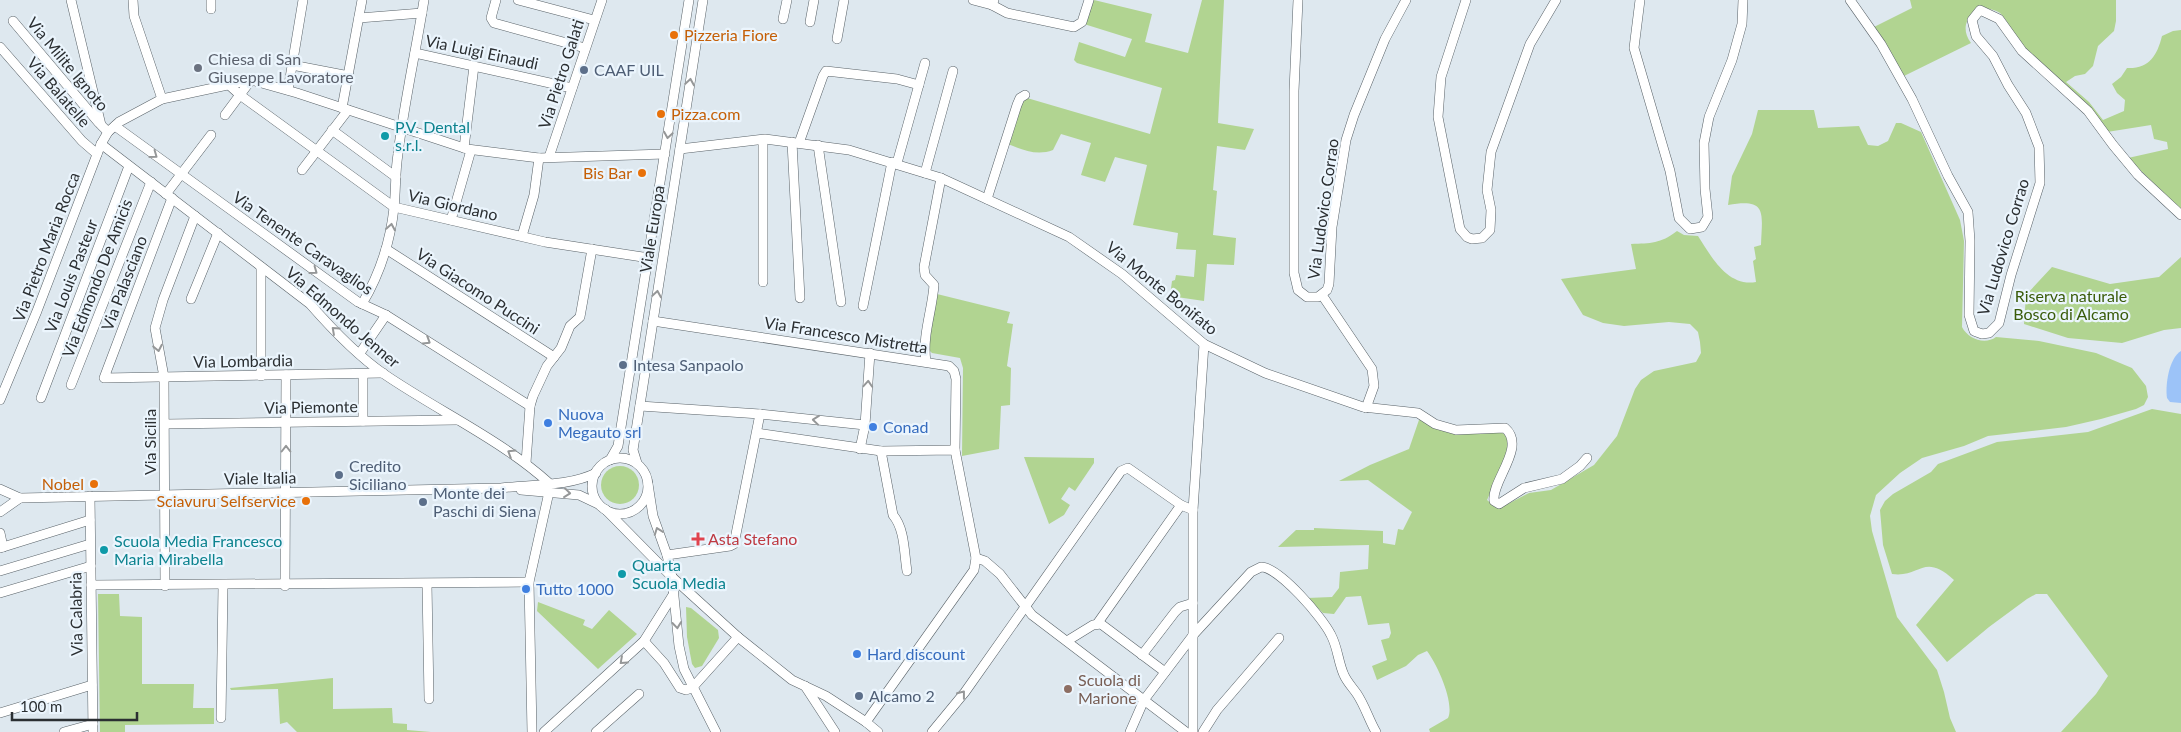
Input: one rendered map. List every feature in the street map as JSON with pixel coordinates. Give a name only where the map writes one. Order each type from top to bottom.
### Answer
[{"type":"street","points":[[71,0],[101,125]]},
{"type":"street","points":[[133,0],[134,16],[162,98]]},
{"type":"street","points":[[288,90],[303,0]]},
{"type":"street","points":[[302,170],[345,109],[362,0]]},
{"type":"street","points":[[362,304],[374,284],[386,249],[394,207],[397,155],[424,0]]},
{"type":"street","points":[[496,0],[491,18],[494,23],[585,48]]},
{"type":"street","points":[[518,0],[594,20]]},
{"type":"street","name":"Via Pietro Galati","points":[[549,157],[602,0]]},
{"type":"street","name":"Viale Europa","points":[[610,460],[618,446],[689,0]]},
{"type":"street","name":"Viale Europa","points":[[637,463],[633,450],[703,0]]},
{"type":"street","points":[[783,19],[787,0]]},
{"type":"street","points":[[810,22],[814,0]]},
{"type":"street","points":[[837,39],[844,0]]},
{"type":"street","points":[[973,0],[993,2],[1007,13],[1074,27],[1082,22],[1089,0]]},
{"type":"street","name":"Via Ludovico Corrao","points":[[1298,0],[1294,91],[1294,279],[1295,285],[1302,294],[1312,298],[1322,294],[1329,284],[1332,228],[1346,140],[1384,40],[1406,0]]},
{"type":"street","points":[[1466,0],[1442,77],[1438,118],[1460,229],[1467,237],[1477,239],[1487,234],[1491,225],[1487,190],[1491,152],[1530,44],[1556,0]]},
{"type":"street","points":[[1640,0],[1634,48],[1670,171],[1679,218],[1690,229],[1702,227],[1708,217],[1704,143],[1709,117],[1732,60],[1742,24],[1743,0]]},
{"type":"street","name":"Via Ludovico Corrao","points":[[1850,0],[1881,44],[1912,100],[1948,176],[1968,212],[1970,241],[1969,315],[1974,331],[1982,334],[1990,333],[1998,323],[2011,274],[2040,183],[2039,147],[2026,113],[2008,85],[1993,56],[1976,36],[1972,20],[1980,10],[2000,19],[2022,51],[2088,111],[2113,146],[2138,175],[2181,215]]},
{"type":"street","points":[[359,18],[422,13]]},
{"type":"street","name":"Via Milite Ignoto","points":[[13,21],[101,125],[112,129]]},
{"type":"street","name":"Via Balatelle","points":[[0,47],[82,141],[97,154]]},
{"type":"street","name":"Via Luigi Einaudi","points":[[415,53],[572,88]]},
{"type":"street","points":[[863,306],[895,163],[925,62]]},
{"type":"street","points":[[292,64],[349,76]]},
{"type":"street","points":[[451,220],[467,149],[474,66]]},
{"type":"street","points":[[800,298],[795,142],[823,76],[826,71],[897,79],[919,85]]},
{"type":"street","points":[[925,173],[953,71]]},
{"type":"street","points":[[112,129],[162,98],[251,80],[288,90],[467,149],[539,158],[595,158],[664,154]]},
{"type":"street","points":[[225,115],[251,80]]},
{"type":"street","name":"Via Giordano","points":[[228,84],[240,95],[394,207],[522,236],[649,258]]},
{"type":"street","points":[[988,199],[1017,105],[1020,98],[1025,95]]},
{"type":"street","name":"Via Pietro Maria Rocca","points":[[0,400],[37,311],[101,144],[112,129]]},
{"type":"street","name":"Via Tenente Caravaglios","points":[[112,129],[181,174],[362,304],[386,315],[530,406]]},
{"type":"street","points":[[332,130],[396,177]]},
{"type":"street","name":"Via Palasciano","points":[[104,378],[169,196],[181,174],[210,135]]},
{"type":"street","points":[[762,140],[763,282]]},
{"type":"street","name":"Via Monte Bonifato","points":[[680,149],[762,140],[795,142],[849,150],[940,178],[1069,237],[1122,274],[1204,344],[1265,373],[1366,408],[1418,414],[1436,424],[1456,430],[1482,430],[1500,427],[1508,430],[1511,438],[1510,455],[1494,498],[1499,504],[1524,488],[1562,479],[1574,471],[1587,458]]},
{"type":"street","name":"Via Edmondo Jenner","points":[[101,144],[310,304],[329,325],[383,373],[526,463],[549,488]]},
{"type":"street","points":[[818,145],[841,302]]},
{"type":"street","points":[[522,236],[534,195],[539,158]]},
{"type":"street","name":"Via Louis Pasteur","points":[[41,398],[130,166]]},
{"type":"street","points":[[926,362],[924,347],[925,331],[934,285],[925,275],[924,267],[940,178]]},
{"type":"street","name":"Via Edmondo De Amicis","points":[[71,385],[151,182]]},
{"type":"street","name":"Via Sicilia","points":[[165,586],[164,377],[155,328],[163,300],[195,216]]},
{"type":"street","points":[[190,299],[218,233]]},
{"type":"street","name":"Via Giacomo Puccini","points":[[386,249],[554,357]]},
{"type":"street","points":[[526,463],[530,406],[533,396],[547,366],[561,348],[570,326],[580,318],[592,249]]},
{"type":"street","points":[[261,267],[261,376]]},
{"type":"street","points":[[1322,294],[1372,369],[1374,386],[1366,408]]},
{"type":"street","points":[[360,352],[386,315]]},
{"type":"street","name":"Via Francesco Mistretta","points":[[653,321],[949,366],[954,371],[955,450]]},
{"type":"street","points":[[1193,732],[1193,510],[1204,344]]},
{"type":"street","points":[[860,449],[865,425],[870,353]]},
{"type":"street","name":"Via Lombardia","points":[[104,378],[383,373]]},
{"type":"street","points":[[363,374],[363,422]]},
{"type":"street","points":[[286,375],[286,586]]},
{"type":"street","points":[[640,406],[760,414],[865,425]]},
{"type":"street","points":[[667,555],[734,544],[760,414]]},
{"type":"street","name":"Via Piemonte","points":[[165,424],[458,420]]},
{"type":"street","points":[[757,433],[881,451],[955,450],[976,558],[974,570],[866,722]]},
{"type":"street","points":[[881,451],[893,514],[898,521],[907,571]]},
{"type":"street","points":[[716,732],[684,669],[679,646],[672,577],[667,555],[653,516],[648,484],[643,469],[629,459],[619,458],[610,460],[602,465],[596,473],[593,490],[602,507],[672,577],[738,637],[792,680],[805,685],[866,722],[878,732]]},
{"type":"street","points":[[932,732],[965,692],[1125,468],[1128,468],[1181,505],[1193,510]]},
{"type":"street","name":"Viale Italia","points":[[549,488],[582,480],[596,473]]},
{"type":"street","points":[[602,507],[613,513],[630,512],[644,501],[648,484]]},
{"type":"street","points":[[532,732],[529,582],[549,488]]},
{"type":"street","name":"Viale Italia","points":[[0,489],[20,498],[549,488],[579,495],[602,507]]},
{"type":"street","name":"Via Calabria","points":[[90,496],[93,728]]},
{"type":"street","points":[[0,512],[20,498]]},
{"type":"street","points":[[1067,641],[1096,624],[1181,505]]},
{"type":"street","points":[[0,534],[2,547],[90,520]]},
{"type":"street","points":[[0,571],[90,544]]},
{"type":"street","points":[[976,558],[985,561],[1000,574],[1032,615],[1186,732]]},
{"type":"street","points":[[0,593],[91,566]]},
{"type":"street","points":[[1130,732],[1144,700],[1194,634],[1256,568],[1266,567],[1299,594],[1327,626],[1338,650],[1340,665],[1345,677],[1356,693],[1376,732]]},
{"type":"street","points":[[91,586],[286,586],[529,582]]},
{"type":"street","points":[[427,584],[429,699]]},
{"type":"street","points":[[222,586],[222,718]]},
{"type":"street","points":[[544,732],[644,642],[674,595]]},
{"type":"street","points":[[1142,655],[1175,612],[1180,607],[1193,603]]},
{"type":"street","points":[[1096,624],[1101,624],[1165,672]]},
{"type":"street","points":[[644,642],[664,663],[680,688],[686,690],[692,687],[738,637]]},
{"type":"street","points":[[1203,732],[1218,710],[1279,638]]},
{"type":"street","points":[[0,713],[92,685]]},
{"type":"street","points":[[805,685],[835,732]]},
{"type":"street","points":[[596,732],[639,694]]},
{"type":"street","points":[[64,732],[93,728]]},
{"type":"green space","points":[[1094,0],[1152,14],[1145,42],[1188,53],[1202,0],[1224,0],[1218,123],[1254,129],[1245,150],[1217,146],[1213,190],[1217,191],[1213,235],[1236,238],[1234,265],[1207,264],[1204,301],[1170,296],[1172,281],[1175,280],[1176,275],[1194,277],[1196,250],[1176,249],[1178,233],[1133,225],[1147,165],[1115,157],[1105,182],[1081,175],[1091,143],[1061,134],[1053,150],[1047,152],[1030,152],[1008,144],[1023,99],[1027,98],[1150,134],[1162,88],[1077,63],[1074,60],[1079,42],[1125,57],[1132,39],[1084,24],[1091,1]]},
{"type":"green space","points":[[1910,0],[2116,0],[2114,31],[2098,46],[2093,66],[2085,74],[2075,76],[2066,82],[2089,102],[2103,120],[2124,111],[2125,100],[2117,93],[2112,84],[2121,77],[2127,68],[2141,66],[2151,60],[2158,50],[2162,36],[2181,30],[2181,210],[2128,158],[2168,149],[2167,142],[2154,139],[2151,125],[2107,132],[2022,45],[2000,13],[1985,9],[1972,14],[1966,27],[1971,43],[1904,76],[1874,27],[1912,8]]},
{"type":"green space","points":[[1758,110],[1814,110],[1818,128],[1859,126],[1868,145],[1878,146],[1888,141],[1896,123],[1901,123],[1921,132],[1960,220],[1964,241],[1962,327],[1968,335],[1982,341],[1996,337],[2039,341],[2096,353],[2132,368],[2146,386],[2148,397],[2144,405],[2101,419],[2066,427],[1988,436],[1964,446],[1922,458],[1900,473],[1876,495],[1870,516],[1872,531],[1897,617],[1937,670],[1950,718],[1956,732],[1430,732],[1429,729],[1448,718],[1450,711],[1444,684],[1427,651],[1418,655],[1406,666],[1377,680],[1372,666],[1387,660],[1381,640],[1389,638],[1391,633],[1389,623],[1368,625],[1361,596],[1346,597],[1334,614],[1323,613],[1307,598],[1332,597],[1339,588],[1340,572],[1368,569],[1369,545],[1278,547],[1296,530],[1314,530],[1314,528],[1383,531],[1383,543],[1395,545],[1398,529],[1403,530],[1412,512],[1368,480],[1339,481],[1370,465],[1409,449],[1420,417],[1461,433],[1497,432],[1508,438],[1507,457],[1487,500],[1496,507],[1504,506],[1529,493],[1551,490],[1594,465],[1617,436],[1635,389],[1641,380],[1654,371],[1696,362],[1701,353],[1700,342],[1698,332],[1690,324],[1669,322],[1624,326],[1603,323],[1583,315],[1561,279],[1636,269],[1631,244],[1660,241],[1677,231],[1684,235],[1698,236],[1714,261],[1728,275],[1737,280],[1756,282],[1753,261],[1756,259],[1754,247],[1761,245],[1762,216],[1760,210],[1750,204],[1728,205],[1732,176],[1752,134]]},
{"type":"green space","name":"Riserva naturale Bosco di Alcamo","points":[[2181,257],[2181,328],[2164,330],[2122,343],[2068,338],[2024,324],[2026,295],[2052,267],[2110,284],[2159,277]]},
{"type":"green space","points":[[937,294],[1010,312],[1007,323],[1013,324],[1007,366],[1011,368],[1010,405],[1001,406],[999,449],[962,456],[963,368],[960,358],[932,353],[929,350],[928,335]]},
{"type":"green space","points":[[2152,409],[2181,414],[2181,732],[2061,732],[2096,694],[2108,676],[2047,594],[2036,594],[2027,599],[1989,627],[1947,662],[1916,625],[1954,580],[1944,572],[1928,567],[1910,573],[1892,574],[1883,545],[1880,510],[1885,501],[1893,494],[1931,472],[1938,464],[1997,442],[2088,432]]},
{"type":"green space","points":[[1024,457],[1094,458],[1094,463],[1075,491],[1069,487],[1061,499],[1070,505],[1064,515],[1049,524]]},
{"type":"green space","points":[[620,466],[634,471],[639,485],[634,499],[620,504],[606,499],[601,485],[606,471]]},
{"type":"green space","points":[[98,594],[119,594],[120,616],[142,617],[142,684],[194,684],[193,708],[214,708],[214,724],[125,725],[125,732],[100,732]]},
{"type":"green space","points":[[538,602],[585,620],[583,625],[592,629],[609,610],[637,634],[598,669],[537,611]]},
{"type":"green space","points":[[686,607],[691,608],[718,630],[719,638],[702,666],[695,668],[692,664],[687,637]]},
{"type":"green space","points":[[333,678],[333,709],[392,708],[393,723],[407,724],[407,730],[431,732],[297,732],[287,722],[280,724],[278,689],[231,690],[230,688]]},
{"type":"water","points":[[2181,351],[2181,403],[2170,402],[2167,398],[2167,379],[2173,359]]},
{"type":"place","name":"Pizzeria Fiore","points":[[674,35]]},
{"type":"place","name":"Chiesa di San Giuseppe Lavoratore","points":[[198,68]]},
{"type":"place","name":"CAAF UIL","points":[[584,70]]},
{"type":"place","name":"Pizza.com","points":[[661,114]]},
{"type":"place","name":"P.V. Dental s.r.l.","points":[[385,136]]},
{"type":"place","name":"Bis Bar","points":[[642,173]]},
{"type":"place","name":"Intesa Sanpaolo","points":[[623,365]]},
{"type":"place","name":"Nuova Megauto srl","points":[[548,423]]},
{"type":"place","name":"Conad","points":[[873,427]]},
{"type":"place","name":"Credito Siciliano","points":[[339,475]]},
{"type":"place","name":"Nobel","points":[[94,484]]},
{"type":"place","name":"Sciavuru Selfservice","points":[[306,501]]},
{"type":"place","name":"Monte dei Paschi di Siena","points":[[423,502]]},
{"type":"place","name":"Asta Stefano","points":[[698,539]]},
{"type":"place","name":"Scuola Media Francesco Maria Mirabella","points":[[104,550]]},
{"type":"place","name":"Quarta Scuola Media","points":[[622,574]]},
{"type":"place","name":"Tutto 1000","points":[[526,589]]},
{"type":"place","name":"Hard discount","points":[[857,654]]},
{"type":"place","name":"Scuola di Marione","points":[[1068,689]]},
{"type":"place","name":"Alcamo 2","points":[[859,696]]}]
